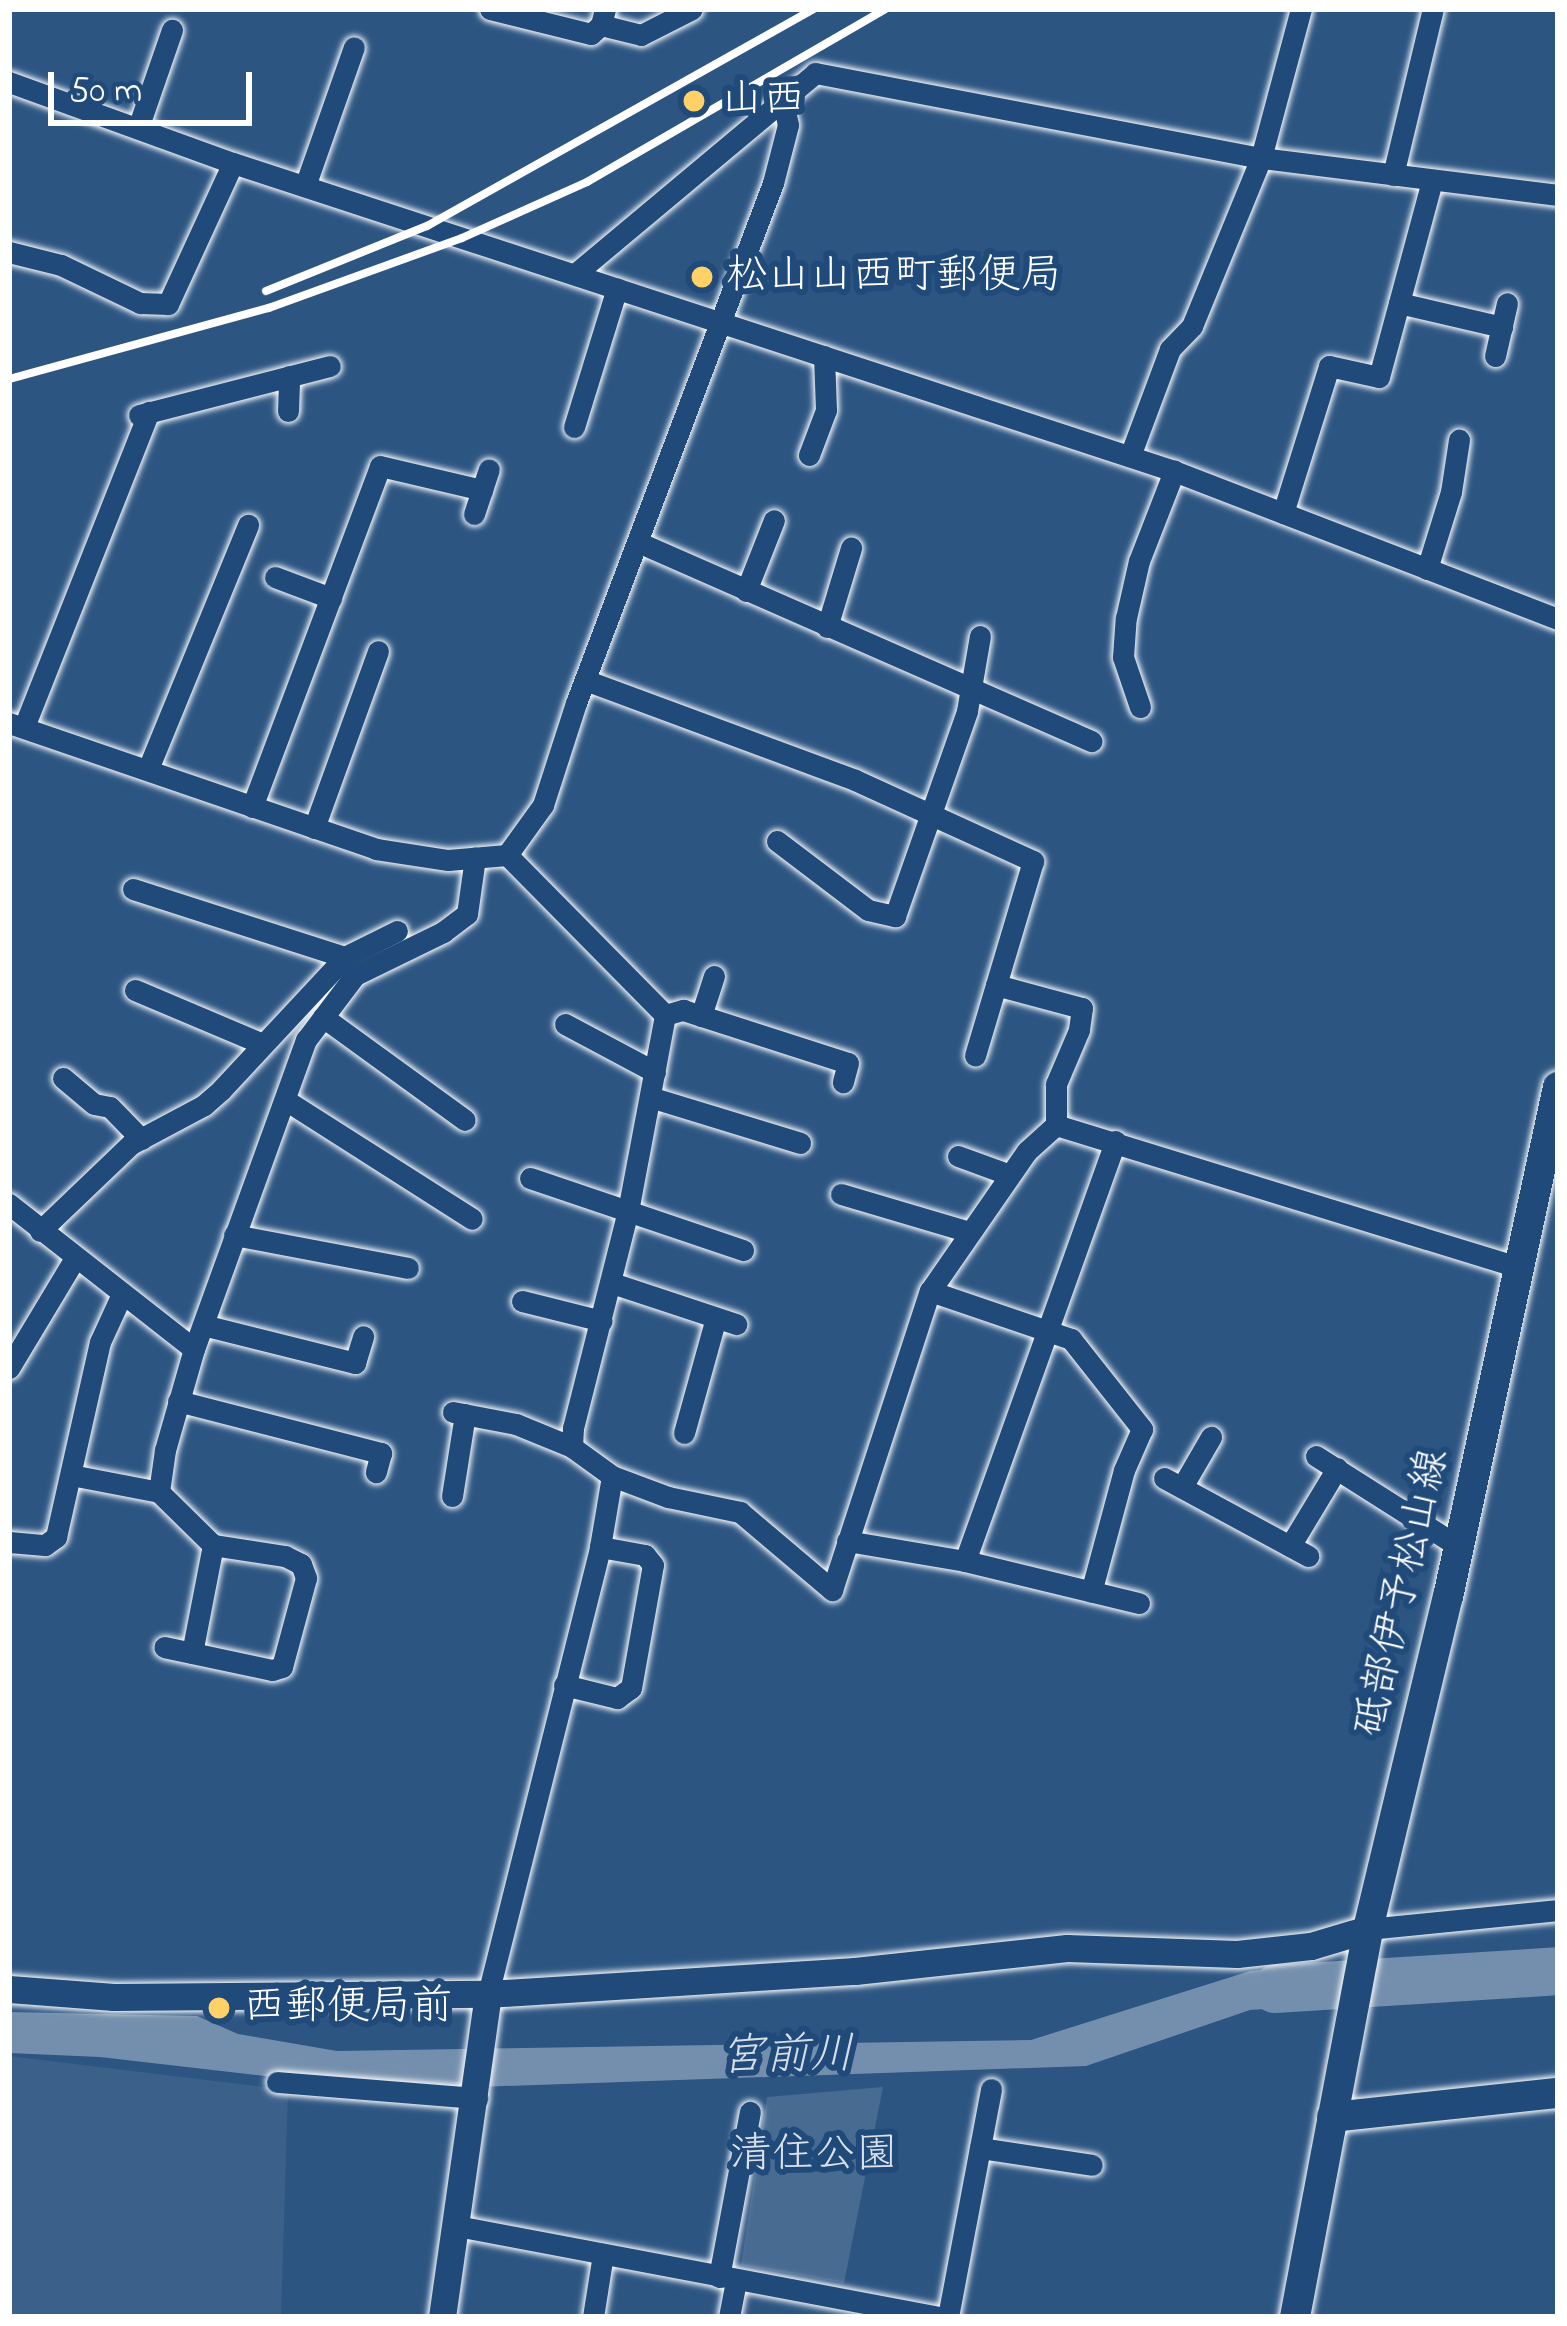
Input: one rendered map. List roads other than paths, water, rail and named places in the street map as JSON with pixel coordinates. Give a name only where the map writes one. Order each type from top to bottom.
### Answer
[{"type":"main road","name":"砥部伊予松山線","points":[[1295,2317],[1365,1944],[1558,1087]]},
{"type":"main road","points":[[1332,2117],[1558,2093]]},
{"type":"street","points":[[490,9],[591,34],[603,17],[641,35],[692,9]]},
{"type":"street","points":[[1130,456],[1170,349],[1192,326],[1261,158],[1301,9]]},
{"type":"street","points":[[1393,175],[1433,9]]},
{"type":"street","points":[[138,128],[172,30]]},
{"type":"street","points":[[305,186],[354,47]]},
{"type":"street","points":[[575,274],[814,73],[1261,158],[1558,195]]},
{"type":"street","points":[[9,82],[233,163],[1174,471],[1558,619]]},
{"type":"street","points":[[330,366],[143,414],[16,725],[413,858],[507,855],[544,806],[585,680],[783,154],[788,124],[782,96]]},
{"type":"street","points":[[9,252],[61,265],[140,303],[168,304],[233,163]]},
{"type":"street","points":[[1283,513],[1329,366],[1379,376],[1432,180]]},
{"type":"street","points":[[574,427],[617,288]]},
{"type":"street","points":[[1495,356],[1507,302]]},
{"type":"street","points":[[1399,303],[1502,326]]},
{"type":"street","points":[[809,455],[826,410],[824,356]]},
{"type":"street","points":[[288,411],[289,376]]},
{"type":"street","points":[[1427,569],[1451,492],[1459,440]]},
{"type":"street","points":[[252,807],[380,466],[486,479],[474,514]]},
{"type":"street","points":[[1140,707],[1124,657],[1126,618],[1138,562],[1174,471]]},
{"type":"street","points":[[746,591],[774,520]]},
{"type":"street","points":[[148,769],[248,525]]},
{"type":"street","points":[[640,543],[1090,741]]},
{"type":"street","points":[[827,627],[851,548]]},
{"type":"street","points":[[275,578],[331,598]]},
{"type":"street","points":[[777,842],[868,910],[895,916],[958,737],[980,636]]},
{"type":"street","points":[[314,828],[378,651]]},
{"type":"street","points":[[585,680],[928,813],[1033,861],[975,1056]]},
{"type":"street","points":[[507,855],[665,1015]]},
{"type":"street","points":[[159,1492],[194,1349],[306,1040],[355,975],[443,932],[467,914],[475,858]]},
{"type":"street","points":[[133,889],[345,957]]},
{"type":"street","points":[[40,1231],[80,1188],[140,1139],[204,1105],[345,957],[397,931]]},
{"type":"street","points":[[701,1016],[714,976]]},
{"type":"street","points":[[996,985],[1082,1008],[1079,1030],[1056,1084],[1056,1125]]},
{"type":"street","points":[[135,990],[263,1044]]},
{"type":"street","points":[[665,1015],[683,1010],[848,1063],[843,1082]]},
{"type":"street","points":[[572,1447],[628,1211],[665,1015]]},
{"type":"street","points":[[323,1017],[465,1120]]},
{"type":"street","points":[[565,1024],[655,1072]]},
{"type":"street","points":[[63,1078],[94,1104],[110,1107],[140,1139]]},
{"type":"street","points":[[650,1097],[800,1143]]},
{"type":"street","points":[[287,1100],[472,1219]]},
{"type":"street","points":[[452,1496],[459,1413],[516,1424],[572,1447],[612,1476],[668,1497],[740,1512],[832,1590],[930,1291],[1010,1175],[1041,1135],[1056,1125],[1519,1267]]},
{"type":"street","points":[[965,1561],[1115,1141]]},
{"type":"street","points":[[958,1156],[1010,1175]]},
{"type":"street","points":[[530,1178],[743,1250]]},
{"type":"street","points":[[841,1194],[969,1232]]},
{"type":"street","points":[[9,1204],[194,1349]]},
{"type":"street","points":[[234,1234],[408,1268]]},
{"type":"street","points":[[9,1368],[75,1258]]},
{"type":"street","points":[[611,1283],[726,1322],[684,1432]]},
{"type":"street","points":[[930,1291],[1071,1339],[1142,1430],[1118,1489],[1091,1592]]},
{"type":"street","points":[[9,1542],[45,1546],[56,1538],[100,1342],[122,1294]]},
{"type":"street","points":[[522,1301],[602,1322]]},
{"type":"street","points":[[202,1325],[356,1363],[363,1336]]},
{"type":"street","points":[[178,1401],[381,1453],[376,1472]]},
{"type":"street","points":[[1211,1437],[1173,1483],[1299,1551],[1337,1468]]},
{"type":"street","points":[[1316,1456],[1456,1545]]},
{"type":"street","points":[[71,1475],[159,1492],[213,1545],[285,1556],[301,1564],[306,1578],[282,1666],[272,1670],[164,1647]]},
{"type":"street","points":[[442,2317],[488,1994],[600,1547],[612,1476]]},
{"type":"street","points":[[847,1541],[965,1561],[1139,1603]]},
{"type":"street","points":[[192,1653],[213,1545]]},
{"type":"street","points":[[564,1685],[617,1698],[631,1688],[653,1565],[645,1555],[600,1547]]},
{"type":"street","points":[[9,1989],[114,1997],[488,1994],[855,1971],[1067,1948],[1238,1954],[1365,1944],[1558,1910]]},
{"type":"street","points":[[277,2082],[477,2096]]},
{"type":"street","points":[[457,2226],[727,2278],[864,2310],[944,2317],[991,2089]]},
{"type":"street","points":[[729,2317],[727,2278],[750,2112]]},
{"type":"street","points":[[980,2148],[1091,2165]]},
{"type":"street","points":[[593,2317],[603,2254]]},
{"type":"water","name":"宮前川","points":[[1344,1962],[1339,2004],[1250,2010],[1086,2066],[448,2088],[342,2085],[100,2057],[9,2053],[9,2012],[197,2016],[238,2034],[337,2051],[1031,2040],[1250,1971]]},
{"type":"waterway","name":"宮前川","points":[[1275,1989],[1558,1971]]},
{"type":"railway","points":[[266,291],[427,226],[814,9]]},
{"type":"railway","points":[[9,379],[269,308],[462,238],[587,182],[885,9]]},
{"type":"place","name":"山西","points":[[694,101]]},
{"type":"place","name":"松山山西町郵便局","points":[[702,277]]},
{"type":"place","name":"西郵便局前","points":[[219,2008]]},
{"type":"park label","name":"清住公園","points":[[814,2156]]}]
